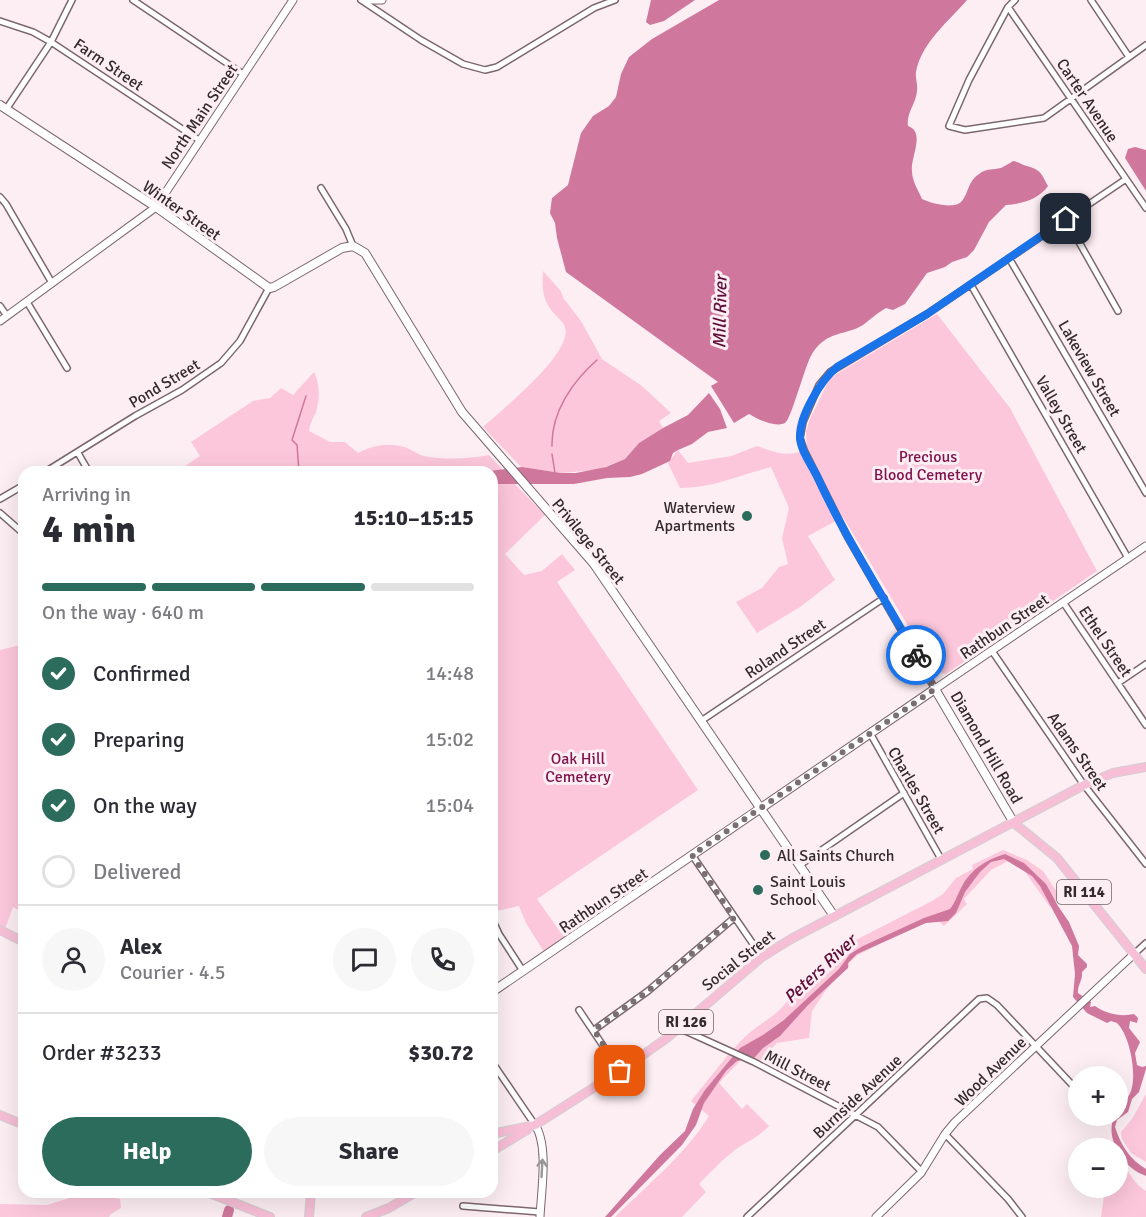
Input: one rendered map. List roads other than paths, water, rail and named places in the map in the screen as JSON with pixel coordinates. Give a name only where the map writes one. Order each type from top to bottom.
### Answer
[{"type":"main road","name":"Winter Street","points":[[4,107],[156,207],[269,288]]},
{"type":"main road","points":[[269,288],[342,248],[353,246]]},
{"type":"main road","name":"Privilege Street","points":[[353,246],[365,253],[462,412],[594,564],[834,916]]},
{"type":"main road","name":"Rathbun Street","points":[[498,988],[935,689]]},
{"type":"main road","name":"Diamond Hill Road","points":[[935,689],[1014,823],[1057,858],[1146,969]]},
{"type":"main road","name":"Social Street","points":[[498,1133],[535,1125],[620,1071],[679,1028],[762,957],[791,939],[1084,785],[1113,773],[1146,767]]},
{"type":"main road","points":[[0,930],[18,939]]},
{"type":"main road","points":[[0,1116],[18,1123]]},
{"type":"main road","name":"RI 126","points":[[498,1147],[535,1125]]},
{"type":"main road","points":[[222,1198],[270,1217]]},
{"type":"main road","points":[[309,1217],[311,1198]]},
{"type":"main road","points":[[366,1217],[406,1198]]},
{"type":"street","points":[[4,107],[51,42],[72,0]]},
{"type":"street","points":[[133,0],[243,74]]},
{"type":"street","name":"North Main Street","points":[[0,321],[156,207],[293,0]]},
{"type":"street","points":[[361,0],[421,40],[463,64],[485,70],[498,67],[594,8],[615,0]]},
{"type":"street","points":[[366,0],[382,0]]},
{"type":"street","points":[[1015,0],[1008,7],[969,80],[949,126],[965,130],[1040,120],[1072,100],[1146,45]]},
{"type":"street","points":[[1091,0],[1129,57]]},
{"type":"street","name":"Carter Avenue","points":[[1008,7],[1146,208]]},
{"type":"street","name":"Farm Street","points":[[0,21],[33,32],[51,42],[199,140]]},
{"type":"street","points":[[971,285],[1126,179]]},
{"type":"street","name":"Privilege Street","points":[[321,188],[346,229],[353,246]]},
{"type":"street","points":[[0,197],[52,283]]},
{"type":"street","points":[[1066,219],[1118,311]]},
{"type":"street","name":"Lakeview Street","points":[[1010,258],[1146,493]]},
{"type":"street","name":"Diamond Hill Road","points":[[935,689],[847,536],[800,438],[803,422],[819,386],[837,367],[971,285]]},
{"type":"street","name":"Valley Street","points":[[971,285],[1128,558]]},
{"type":"street","name":"Pond Street","points":[[55,466],[135,416],[182,390],[221,363],[240,341],[269,288]]},
{"type":"street","points":[[27,302],[67,368]]},
{"type":"street","points":[[0,306],[7,316]]},
{"type":"street","points":[[78,453],[86,466]]},
{"type":"street","points":[[0,499],[18,488]]},
{"type":"street","points":[[0,513],[18,529]]},
{"type":"street","name":"Rathbun Street","points":[[935,689],[1128,558],[1145,550]]},
{"type":"street","name":"Roland Street","points":[[701,720],[884,598]]},
{"type":"street","name":"Ethel Street","points":[[1063,602],[1146,725]]},
{"type":"street","name":"Adams Street","points":[[992,651],[1084,785],[1146,864]]},
{"type":"street","points":[[1118,683],[1146,664]]},
{"type":"street","name":"Charles Street","points":[[870,733],[941,859]]},
{"type":"street","points":[[800,865],[904,793]]},
{"type":"street","points":[[692,855],[762,957]]},
{"type":"street","points":[[594,1030],[648,991],[734,918]]},
{"type":"street","points":[[498,932],[523,972]]},
{"type":"street","points":[[1134,954],[1146,944]]},
{"type":"street","name":"Wood Avenue","points":[[876,1217],[922,1172],[945,1134],[1134,954]]},
{"type":"street","name":"Burnside Avenue","points":[[747,1217],[979,999],[987,998],[997,1005],[1035,1047]]},
{"type":"street","points":[[579,1010],[620,1071]]},
{"type":"street","name":"Mill Street","points":[[679,1028],[754,1062],[884,1132],[922,1172]]},
{"type":"street","points":[[1035,1047],[1068,1081]]},
{"type":"street","points":[[463,1206],[540,1214],[543,1152],[541,1137],[498,1071]]},
{"type":"street","points":[[945,1134],[1008,1199],[1022,1217]]},
{"type":"water","points":[[651,0],[695,0],[664,21],[650,25],[646,22]]},
{"type":"water","points":[[719,0],[967,0],[930,42],[919,61],[916,74],[916,96],[908,126],[913,129],[917,139],[912,175],[922,199],[936,204],[959,204],[979,174],[1001,168],[1013,161],[1038,171],[1048,186],[1030,200],[1006,205],[989,222],[974,250],[967,257],[927,273],[905,304],[893,310],[886,308],[863,325],[830,337],[818,346],[812,354],[788,420],[781,424],[766,422],[749,414],[734,423],[711,386],[718,382],[566,272],[555,223],[550,213],[552,198],[568,185],[581,133],[593,116],[609,106],[616,97],[621,74],[629,57],[652,39]]},
{"type":"water","points":[[1135,147],[1146,150],[1146,191],[1125,158],[1128,149]]},
{"type":"water","points":[[709,393],[720,409],[727,428],[708,432],[692,444],[673,453],[670,461],[630,477],[607,478],[574,484],[498,484],[498,470],[522,467],[576,473],[606,467],[625,459],[639,443],[688,415]]},
{"type":"water","points":[[1005,854],[1024,863],[1046,884],[1069,922],[1079,946],[1078,955],[1087,964],[1082,972],[1078,993],[1091,1002],[1090,1007],[1095,1006],[1114,1014],[1134,1014],[1138,1018],[1137,1023],[1130,1021],[1129,1028],[1140,1042],[1135,1053],[1137,1065],[1146,1066],[1146,1069],[1139,1092],[1132,1099],[1128,1112],[1128,1097],[1133,1083],[1133,1065],[1126,1037],[1117,1023],[1111,1021],[1107,1023],[1087,1013],[1073,997],[1075,974],[1072,946],[1040,886],[1032,876],[1004,859],[991,862],[980,872],[965,892],[956,913],[948,921],[926,923],[857,954],[848,963],[848,968],[808,1005],[780,1036],[755,1057],[737,1061],[726,1071],[704,1103],[696,1125],[682,1145],[611,1217],[605,1217],[660,1155],[685,1131],[693,1109],[705,1090],[740,1048],[784,1020],[839,969],[850,954],[924,918],[950,909],[974,871],[991,859]]},
{"type":"water","points":[[1112,1126],[1115,1126],[1119,1138],[1112,1138]]},
{"type":"water","points":[[1128,1153],[1146,1169],[1146,1176],[1128,1164]]},
{"type":"waterway","points":[[552,446],[559,409],[572,387],[597,360]]},
{"type":"waterway","points":[[299,466],[297,445],[292,440],[306,396]]},
{"type":"waterway","points":[[552,454],[555,473]]},
{"type":"waterway","name":"Mill River","points":[[227,1217],[229,1210]]},
{"type":"place","name":"Waterview Apartments","points":[[747,516]]},
{"type":"place","name":"All Saints Church","points":[[765,855]]},
{"type":"place","name":"Saint Louis School","points":[[758,890]]},
{"type":"park label","name":"Precious Blood Cemetery","points":[[928,465]]},
{"type":"park label","name":"Oak Hill Cemetery","points":[[578,767]]},
{"type":"water label","name":"Peters River","points":[[820,969]]}]
